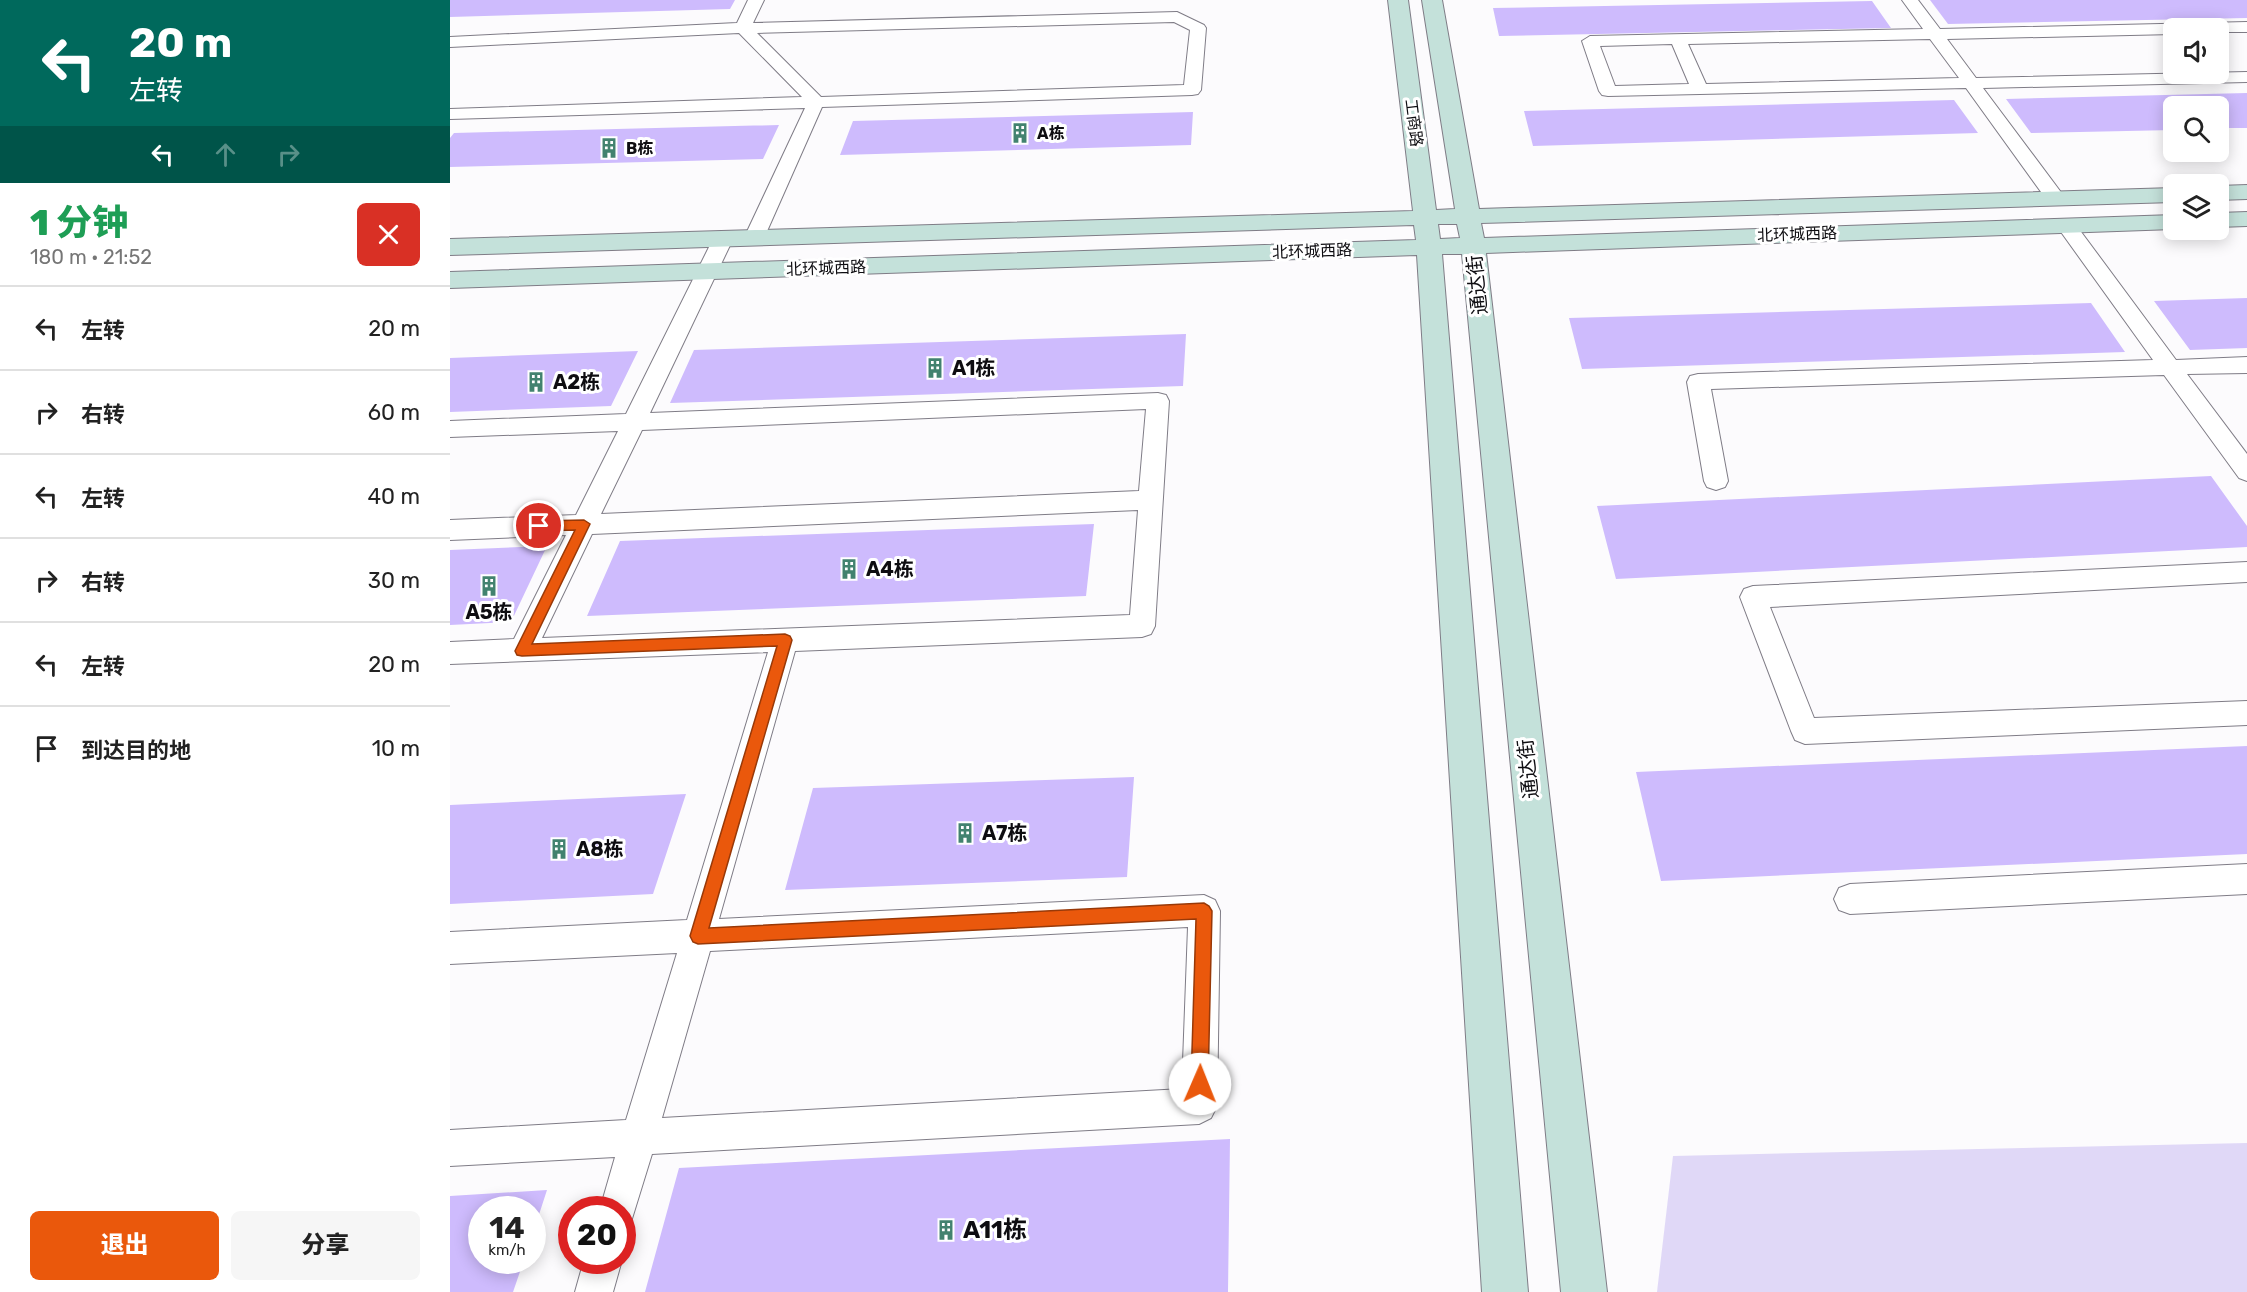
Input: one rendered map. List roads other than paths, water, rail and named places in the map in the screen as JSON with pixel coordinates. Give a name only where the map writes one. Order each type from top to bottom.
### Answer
[{"type":"main road","name":"工商路","points":[[1398,0],[1428,233]]},
{"type":"main road","name":"工商路","points":[[1432,0],[1471,231]]},
{"type":"main road","points":[[2229,193],[2247,192]]},
{"type":"main road","name":"北环城西路","points":[[450,280],[707,272],[2056,199],[2163,195]]},
{"type":"main road","points":[[2229,220],[2247,219]]},
{"type":"main road","name":"北环城西路","points":[[1471,231],[2163,222]]},
{"type":"main road","name":"通达街","points":[[1471,231],[1584,1292]]},
{"type":"main road","name":"北环城西路","points":[[450,247],[754,238],[1428,233]]},
{"type":"main road","points":[[1428,233],[1505,1292]]},
{"type":"lane","points":[[743,28],[756,0]]},
{"type":"lane","points":[[1081,19],[1085,0]]},
{"type":"lane","points":[[1910,0],[2056,199]]},
{"type":"lane","points":[[450,42],[743,28],[1177,17],[1198,28],[1192,90],[450,114]]},
{"type":"lane","points":[[2229,27],[2247,27]]},
{"type":"lane","points":[[743,28],[816,102]]},
{"type":"lane","points":[[2163,29],[1590,41],[1608,92],[2247,77]]},
{"type":"lane","points":[[1678,39],[1700,89]]},
{"type":"lane","points":[[754,238],[816,102]]},
{"type":"lane","points":[[2066,225],[2247,472]]},
{"type":"lane","points":[[522,651],[723,239]]},
{"type":"lane","points":[[1716,481],[1698,382],[2247,366]]},
{"type":"lane","points":[[450,429],[1158,401],[1142,626],[450,653]]},
{"type":"lane","points":[[450,530],[1152,500]]},
{"type":"lane","points":[[2247,572],[1753,597],[1805,731],[2247,713]]},
{"type":"lane","points":[[622,1196],[785,640]]},
{"type":"lane","points":[[1850,899],[2247,879]]},
{"type":"lane","points":[[450,948],[1204,911],[1199,1106],[450,1148]]},
{"type":"lane","points":[[594,1292],[599,1274]]},
{"type":"place","name":"A栋","points":[[1020,133]]},
{"type":"place","name":"B栋","points":[[609,148]]},
{"type":"place","name":"A1栋","points":[[935,368]]},
{"type":"place","name":"A2栋","points":[[536,382]]},
{"type":"place","name":"A4栋","points":[[849,569]]},
{"type":"place","name":"A5栋","points":[[489,586]]},
{"type":"place","name":"A7栋","points":[[965,833]]},
{"type":"place","name":"A8栋","points":[[559,849]]},
{"type":"place","name":"A11栋","points":[[946,1230]]}]
